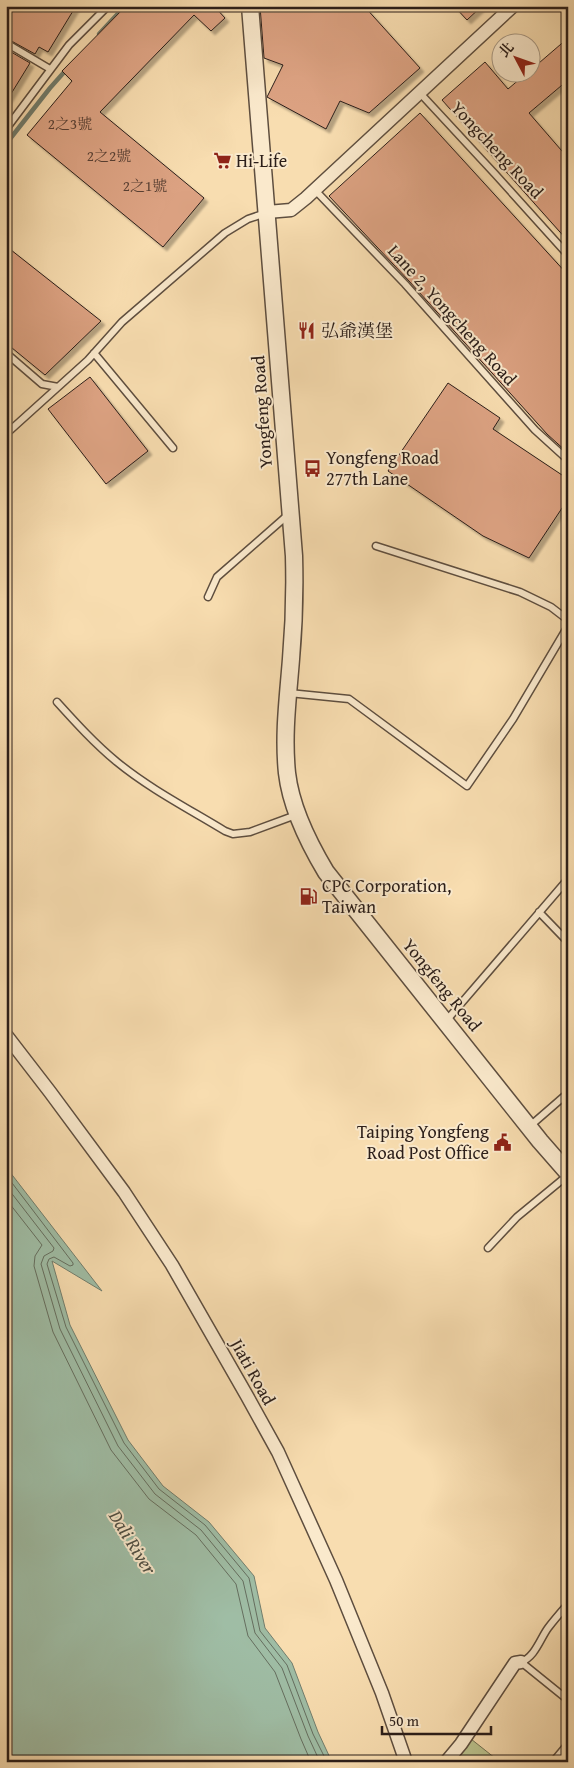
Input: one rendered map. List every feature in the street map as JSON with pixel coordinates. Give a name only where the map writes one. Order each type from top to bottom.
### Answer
[{"type":"street","name":"Yongfeng Road","points":[[250,6],[295,592],[285,726],[288,775],[298,814],[308,840],[326,872],[568,1174]]},
{"type":"street","points":[[267,212],[291,210],[513,6]]},
{"type":"street","name":"Jiati Road","points":[[6,1035],[129,1200],[172,1265],[248,1396],[282,1461],[333,1572],[382,1692],[406,1762]]},
{"type":"street","points":[[446,1762],[461,1744],[515,1663],[521,1662]]},
{"type":"lane","points":[[6,130],[69,45],[108,6]]},
{"type":"lane","points":[[6,43],[50,69]]},
{"type":"lane","name":"Yongcheng Road","points":[[419,92],[496,174],[568,255]]},
{"type":"lane","name":"Lane 2, Yongcheng Road","points":[[314,189],[405,284],[535,430],[568,460]]},
{"type":"lane","points":[[6,434],[58,388],[122,322],[225,233],[248,219],[267,212]]},
{"type":"lane","points":[[6,353],[42,384],[58,388]]},
{"type":"lane","points":[[94,353],[173,448]]},
{"type":"lane","points":[[208,597],[217,577],[290,513]]},
{"type":"lane","points":[[376,546],[520,592],[551,607],[568,620]]},
{"type":"lane","points":[[288,693],[349,699],[467,786],[513,719],[568,626]]},
{"type":"lane","points":[[57,702],[97,745],[118,763],[160,792],[225,831],[233,834],[250,832],[298,814]]},
{"type":"lane","points":[[445,1022],[568,879]]},
{"type":"lane","points":[[539,912],[568,942]]},
{"type":"lane","points":[[529,1127],[568,1093]]},
{"type":"lane","name":"Yongfeng Road","points":[[488,1248],[517,1217],[568,1174]]},
{"type":"lane","points":[[568,1604],[547,1629],[535,1649],[526,1660],[521,1662],[568,1700]]},
{"type":"lane","points":[[553,1762],[568,1744]]},
{"type":"shaded area","points":[[471,1739],[500,1762],[453,1762]]},
{"type":"water","name":"Dali River","points":[[6,1167],[102,1291],[52,1261],[70,1325],[128,1440],[163,1486],[209,1522],[254,1576],[265,1628],[292,1663],[318,1732],[332,1762],[6,1762]]},
{"type":"building","points":[[6,6],[76,6],[48,52],[39,47],[35,54],[6,38]]},
{"type":"building","points":[[126,6],[214,6],[225,18],[211,31],[194,15],[100,112],[204,198],[163,247],[27,135],[72,81],[62,71]]},
{"type":"building","points":[[260,6],[364,6],[420,68],[369,113],[340,101],[326,129],[267,97],[283,65],[264,58]]},
{"type":"building","points":[[454,6],[482,6],[467,20]]},
{"type":"building","points":[[568,38],[568,80],[529,113],[568,158],[568,241],[442,100],[485,62],[492,70],[492,82],[502,82],[508,89],[516,82],[542,82],[542,60]]},
{"type":"building","points":[[6,49],[30,63],[6,102]]},
{"type":"building","points":[[420,113],[568,275],[568,453],[547,434],[409,281],[329,196]]},
{"type":"building","points":[[6,246],[101,321],[45,375],[6,343]]},
{"type":"building","points":[[90,377],[148,451],[106,484],[48,409]]},
{"type":"building","points":[[448,383],[500,418],[493,429],[568,479],[568,499],[529,558],[483,536],[388,471]]},
{"type":"waterway","points":[[99,34],[125,6]]},
{"type":"waterway","points":[[6,144],[66,70]]},
{"type":"place","name":"Hi-Life","points":[[222,161]]},
{"type":"place","name":"弘爺漢堡","points":[[307,331]]},
{"type":"place","name":"Yongfeng Road 277th Lane","points":[[312,468]]},
{"type":"place","name":"CPC Corporation, Taiwan","points":[[308,896]]},
{"type":"place","name":"Taiping Yongfeng Road Post Office","points":[[503,1142]]}]
